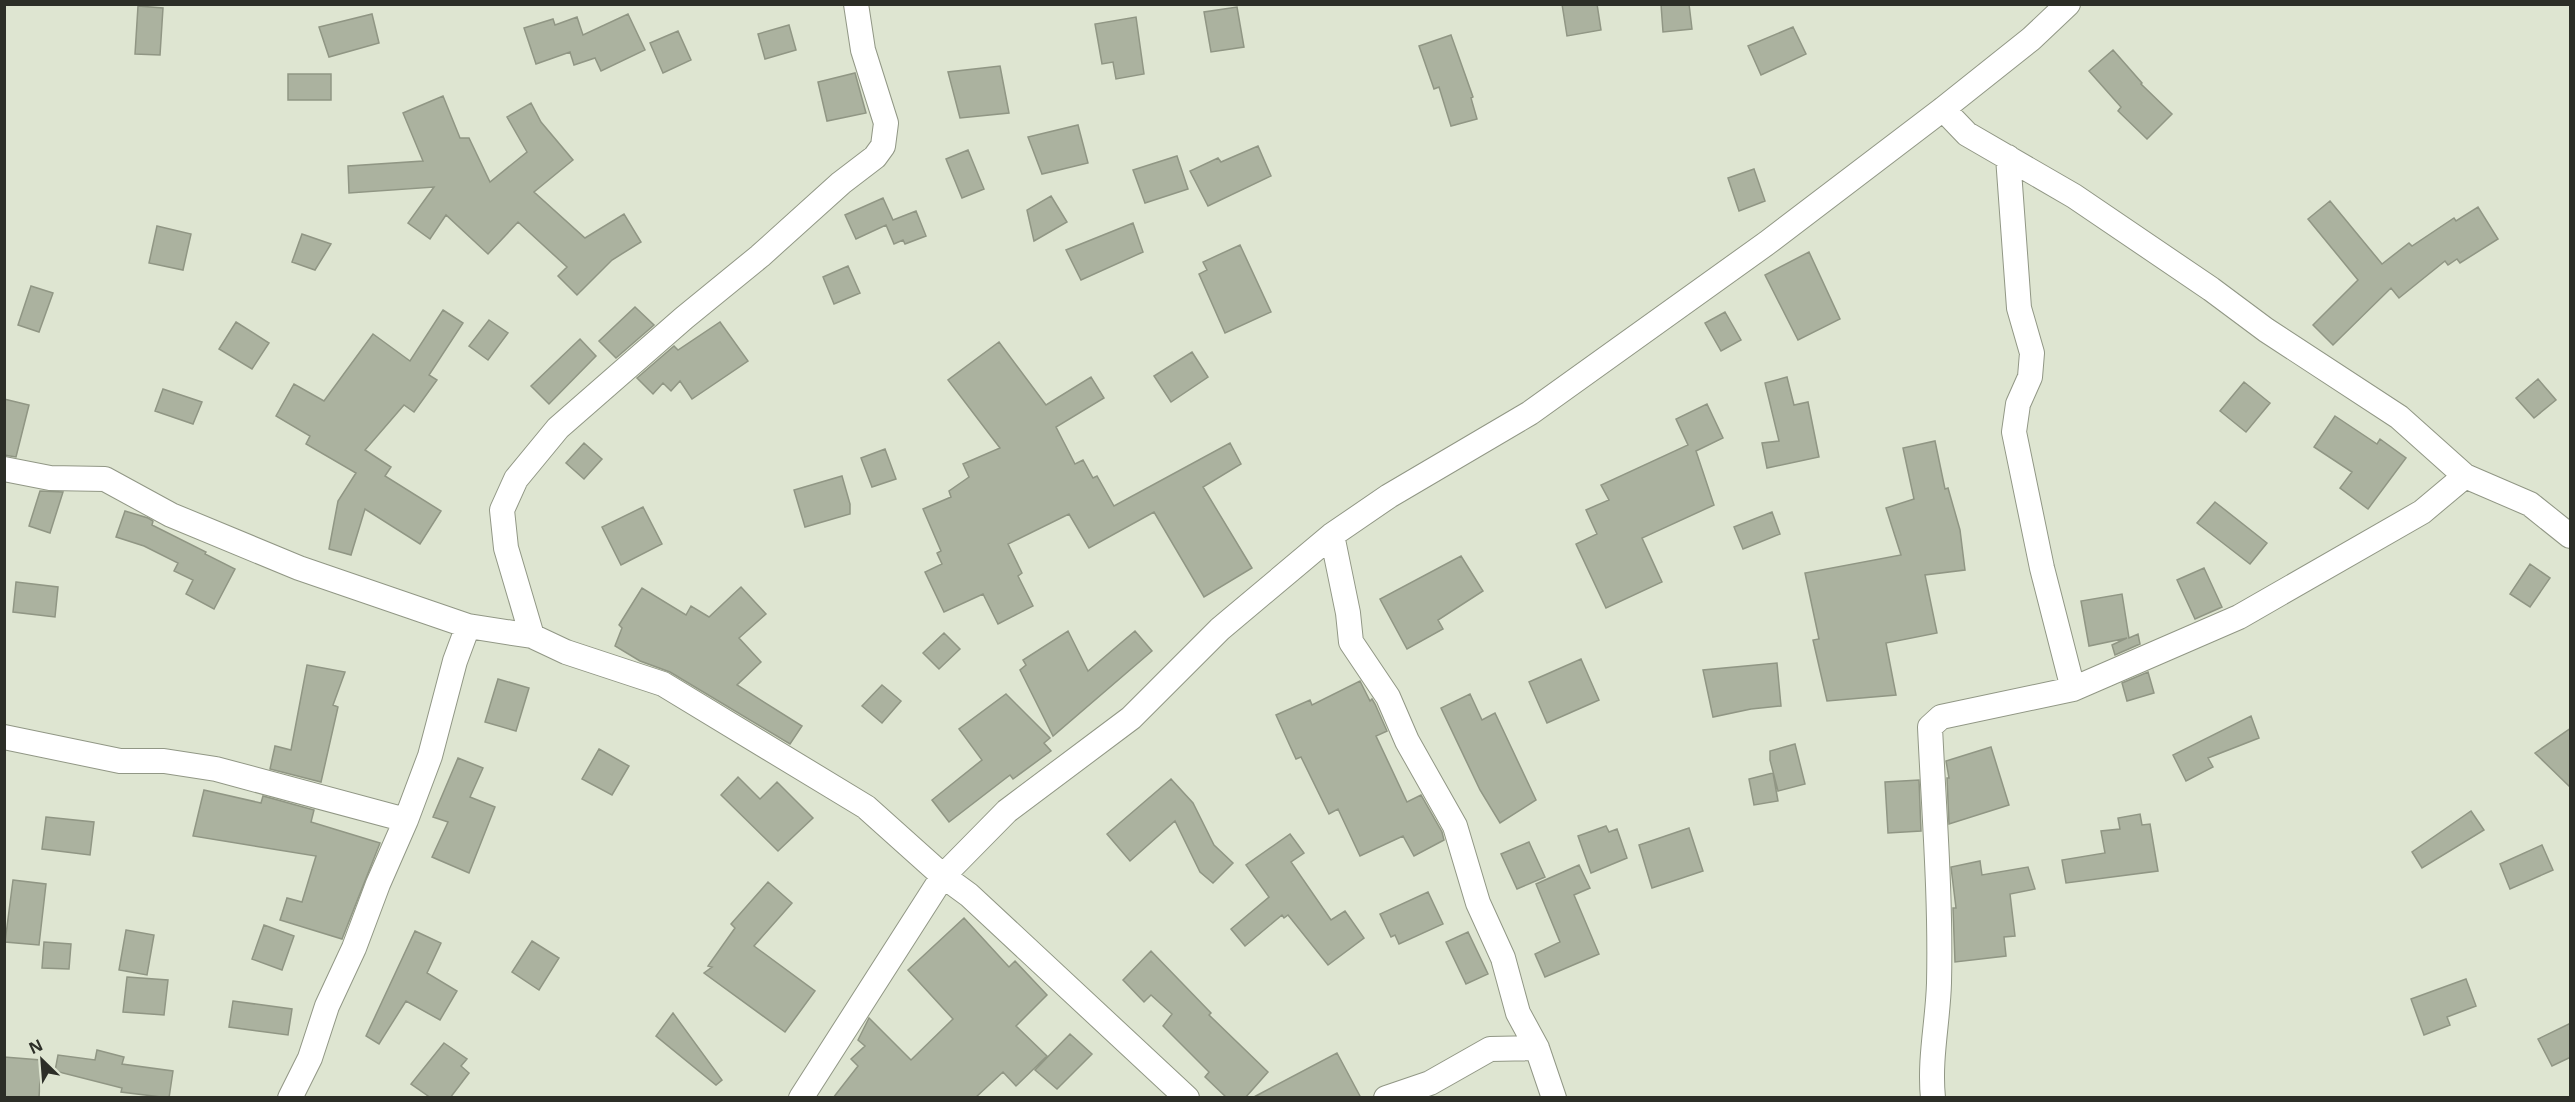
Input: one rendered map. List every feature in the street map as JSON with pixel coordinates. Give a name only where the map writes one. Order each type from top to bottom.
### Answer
[{"type":"street","points":[[532,636],[506,549],[502,510],[516,479],[558,428],[684,318],[760,256],[824,198],[875,157],[883,146],[886,123],[863,51],[856,4]]},
{"type":"street","points":[[801,1098],[943,876],[1007,811],[1131,718],[1221,629],[1332,536],[1389,495],[1530,413],[1767,243],[1943,110],[2031,39],[2068,4]]},
{"type":"street","points":[[1943,110],[1967,134],[2074,196],[2211,289],[2266,330],[2399,417],[2465,476],[2530,504],[2571,536]]},
{"type":"street","points":[[2008,157],[2019,308],[2032,354],[2030,377],[2018,404],[2014,432],[2042,568],[2073,689]]},
{"type":"street","points":[[4,469],[50,478],[105,479],[171,515],[299,568],[468,626],[532,636],[566,652],[663,684],[866,807],[943,876],[969,895],[1187,1098]]},
{"type":"street","points":[[1933,1098],[1933,1040],[1939,986],[1939,903],[1930,727],[1941,717],[2073,689],[2239,617],[2422,512],[2465,476]]},
{"type":"street","points":[[1332,536],[1348,613],[1351,642],[1388,697],[1407,741],[1455,826],[1478,903],[1503,958],[1518,1013],[1537,1047],[1554,1098]]},
{"type":"street","points":[[290,1098],[310,1059],[327,1006],[354,948],[378,884],[406,820],[430,756],[455,661],[468,626]]},
{"type":"street","points":[[4,737],[65,752],[120,761],[164,761],[216,769],[406,820]]},
{"type":"street","points":[[1386,1098],[1430,1083],[1490,1049],[1537,1047]]},
{"type":"building","points":[[1562,4],[1597,4],[1601,30],[1567,36]]},
{"type":"building","points":[[1661,4],[1689,4],[1692,29],[1663,32]]},
{"type":"building","points":[[138,6],[163,8],[160,55],[135,54]]},
{"type":"building","points":[[1237,7],[1244,47],[1211,52],[1204,12]]},
{"type":"building","points":[[372,14],[379,43],[329,57],[319,27]]},
{"type":"building","points":[[628,14],[645,50],[601,71],[595,58],[574,65],[570,52],[536,64],[524,28],[553,19],[555,25],[577,17],[583,35]]},
{"type":"building","points":[[1136,17],[1144,74],[1116,79],[1113,62],[1102,64],[1095,24]]},
{"type":"building","points":[[789,25],[796,50],[765,59],[758,34]]},
{"type":"building","points":[[1793,27],[1806,54],[1761,75],[1748,46]]},
{"type":"building","points":[[678,31],[691,60],[663,73],[650,43]]},
{"type":"building","points":[[1451,35],[1473,97],[1471,98],[1477,119],[1451,126],[1439,87],[1434,89],[1419,46]]},
{"type":"building","points":[[2113,50],[2141,84],[2172,114],[2147,139],[2118,111],[2121,107],[2089,71]]},
{"type":"building","points":[[1000,66],[1009,113],[960,118],[948,72]]},
{"type":"building","points":[[855,73],[866,113],[827,121],[818,82]]},
{"type":"building","points":[[288,74],[331,74],[331,100],[288,100]]},
{"type":"building","points":[[443,96],[460,138],[469,138],[490,182],[527,152],[507,117],[531,103],[541,122],[573,160],[534,192],[585,238],[624,214],[641,242],[612,260],[577,295],[558,276],[567,267],[518,222],[488,254],[446,215],[430,239],[408,223],[434,187],[349,193],[348,166],[423,161],[403,113]]},
{"type":"building","points":[[1078,125],[1088,163],[1042,174],[1028,137]]},
{"type":"building","points":[[1258,146],[1271,176],[1208,206],[1190,171],[1218,158],[1221,162]]},
{"type":"building","points":[[968,150],[984,189],[962,198],[946,159]]},
{"type":"building","points":[[1177,156],[1188,189],[1145,203],[1133,170]]},
{"type":"building","points":[[1754,169],[1765,201],[1739,211],[1728,178]]},
{"type":"building","points":[[1051,196],[1067,222],[1034,241],[1027,210]]},
{"type":"building","points":[[883,198],[893,220],[916,211],[926,236],[905,244],[903,240],[894,244],[886,225],[856,239],[845,215]]},
{"type":"building","points":[[2330,201],[2382,264],[2409,243],[2412,246],[2454,218],[2456,221],[2478,207],[2498,239],[2460,263],[2457,259],[2448,265],[2445,261],[2399,298],[2391,288],[2333,345],[2313,325],[2358,280],[2308,219]]},
{"type":"building","points":[[1133,223],[1143,252],[1081,280],[1066,250]]},
{"type":"building","points":[[157,226],[191,234],[183,270],[149,263]]},
{"type":"building","points":[[302,234],[331,244],[315,270],[292,262]]},
{"type":"building","points":[[1240,245],[1271,312],[1225,333],[1199,274],[1207,270],[1203,262]]},
{"type":"building","points":[[1809,252],[1840,319],[1798,340],[1765,275]]},
{"type":"building","points":[[848,266],[860,293],[834,304],[823,277]]},
{"type":"building","points":[[31,286],[53,293],[39,332],[18,325]]},
{"type":"building","points":[[635,307],[654,325],[616,358],[599,341]]},
{"type":"building","points":[[443,310],[463,323],[429,375],[437,380],[414,412],[404,405],[365,450],[391,467],[385,476],[441,511],[420,544],[365,509],[351,555],[329,549],[338,501],[356,473],[306,444],[310,436],[276,416],[294,384],[324,401],[373,334],[410,361]]},
{"type":"building","points":[[1725,312],[1741,340],[1721,351],[1705,323]]},
{"type":"building","points":[[489,320],[508,333],[488,360],[469,346]]},
{"type":"building","points":[[236,322],[269,343],[252,369],[219,349]]},
{"type":"building","points":[[720,322],[748,361],[692,399],[680,381],[671,391],[663,383],[653,394],[637,378],[674,346],[678,350]]},
{"type":"building","points":[[580,339],[596,356],[549,404],[531,386]]},
{"type":"building","points":[[999,342],[1046,405],[1091,377],[1104,398],[1056,427],[1075,464],[1083,460],[1093,478],[1097,476],[1114,506],[1230,443],[1241,464],[1203,487],[1252,568],[1204,597],[1154,512],[1089,548],[1069,514],[1008,544],[1022,573],[1018,576],[1033,606],[998,624],[983,594],[944,612],[925,572],[942,564],[937,553],[941,551],[923,509],[951,497],[949,491],[969,477],[963,464],[1000,448],[948,380]]},
{"type":"building","points":[[1192,352],[1208,377],[1171,402],[1154,376]]},
{"type":"building","points":[[1787,377],[1794,405],[1808,402],[1819,457],[1767,468],[1762,443],[1779,441],[1765,383]]},
{"type":"building","points":[[2538,379],[2556,400],[2534,418],[2516,398]]},
{"type":"building","points":[[2244,382],[2270,403],[2246,432],[2220,411]]},
{"type":"building","points":[[163,389],[202,402],[193,424],[155,411]]},
{"type":"building","points":[[4,399],[29,405],[16,457],[4,455]]},
{"type":"building","points":[[1707,404],[1723,438],[1696,451],[1714,505],[1642,538],[1662,582],[1606,608],[1576,544],[1597,534],[1586,510],[1609,500],[1601,485],[1688,445],[1676,419]]},
{"type":"building","points":[[2335,416],[2377,444],[2380,439],[2406,458],[2368,509],[2340,488],[2352,472],[2314,447]]},
{"type":"building","points":[[1935,441],[1945,489],[1948,488],[1960,530],[1965,570],[1925,575],[1937,633],[1886,643],[1896,695],[1827,701],[1813,640],[1819,639],[1805,573],[1901,555],[1886,508],[1914,499],[1903,448]]},
{"type":"building","points":[[584,443],[602,459],[584,479],[566,463]]},
{"type":"building","points":[[885,449],[896,479],[872,487],[861,458]]},
{"type":"building","points":[[842,476],[850,504],[850,514],[805,527],[794,490]]},
{"type":"building","points":[[40,491],[63,492],[50,533],[29,526]]},
{"type":"building","points":[[2215,502],[2267,543],[2250,564],[2197,523]]},
{"type":"building","points":[[643,507],[662,544],[621,565],[602,527]]},
{"type":"building","points":[[125,511],[148,518],[153,521],[152,525],[235,569],[214,609],[186,594],[193,580],[174,571],[178,563],[144,546],[116,537]]},
{"type":"building","points":[[1772,512],[1780,534],[1743,549],[1734,527]]},
{"type":"building","points":[[1461,556],[1483,591],[1438,620],[1443,629],[1407,649],[1380,599]]},
{"type":"building","points":[[2530,564],[2550,578],[2530,607],[2510,594]]},
{"type":"building","points":[[2204,568],[2222,607],[2195,619],[2177,580]]},
{"type":"building","points":[[16,582],[58,587],[55,617],[13,612]]},
{"type":"building","points":[[741,587],[766,614],[739,638],[761,662],[737,685],[802,726],[790,744],[670,672],[640,661],[615,646],[622,628],[619,625],[642,588],[686,615],[691,606],[709,617]]},
{"type":"building","points":[[2122,594],[2129,638],[2138,634],[2140,644],[2115,655],[2112,645],[2127,638],[2089,646],[2081,601]]},
{"type":"building","points":[[1068,631],[1088,671],[1135,631],[1152,651],[1053,736],[1020,670],[1026,665],[1023,660]]},
{"type":"building","points":[[944,633],[960,649],[939,669],[923,653]]},
{"type":"building","points":[[1581,659],[1599,700],[1547,723],[1529,682]]},
{"type":"building","points":[[1777,663],[1781,706],[1751,709],[1713,717],[1703,670]]},
{"type":"building","points":[[307,665],[345,672],[333,705],[338,707],[321,782],[270,769],[275,746],[291,750]]},
{"type":"building","points":[[2148,672],[2154,693],[2127,701],[2122,683]]},
{"type":"building","points":[[498,679],[529,688],[516,731],[485,722]]},
{"type":"building","points":[[1360,681],[1370,701],[1372,699],[1375,704],[1387,731],[1376,736],[1407,802],[1421,795],[1442,832],[1444,840],[1414,856],[1403,836],[1360,856],[1338,809],[1329,814],[1301,757],[1296,759],[1276,715],[1310,700],[1312,705]]},
{"type":"building","points":[[882,685],[901,701],[882,723],[862,706]]},
{"type":"building","points":[[1006,694],[1050,738],[1044,743],[1051,751],[1013,779],[1010,775],[949,822],[932,800],[982,760],[959,729]]},
{"type":"building","points":[[1470,694],[1482,720],[1495,713],[1536,800],[1500,823],[1480,790],[1441,708]]},
{"type":"building","points":[[2251,716],[2259,738],[2208,758],[2213,767],[2186,781],[2173,755]]},
{"type":"building","points":[[2571,728],[2571,788],[2535,753]]},
{"type":"building","points":[[1795,744],[1805,784],[1778,791],[1770,751]]},
{"type":"building","points":[[1991,747],[2009,805],[1949,824],[1947,778],[1949,778],[1946,761]]},
{"type":"building","points":[[599,749],[629,766],[612,795],[582,779]]},
{"type":"building","points":[[458,758],[483,768],[470,797],[495,807],[469,873],[432,857],[448,822],[433,817]]},
{"type":"building","points":[[1773,773],[1778,801],[1754,805],[1749,779]]},
{"type":"building","points":[[738,777],[760,799],[777,782],[813,818],[778,851],[721,795]]},
{"type":"building","points":[[1171,779],[1193,803],[1214,845],[1233,863],[1213,883],[1200,872],[1175,821],[1130,861],[1107,834]]},
{"type":"building","points":[[1919,780],[1921,831],[1888,833],[1885,782]]},
{"type":"building","points":[[204,790],[261,803],[263,796],[314,810],[311,822],[380,843],[342,939],[280,920],[287,898],[302,902],[316,856],[193,836]]},
{"type":"building","points":[[2471,811],[2484,830],[2422,868],[2412,852]]},
{"type":"building","points":[[2140,814],[2142,825],[2150,824],[2158,871],[2066,883],[2062,860],[2105,853],[2101,831],[2120,829],[2118,818]]},
{"type":"building","points":[[46,817],[94,822],[90,855],[42,849]]},
{"type":"building","points":[[1606,826],[1609,832],[1617,829],[1627,858],[1591,873],[1578,836]]},
{"type":"building","points":[[1689,828],[1703,871],[1652,888],[1639,845]]},
{"type":"building","points":[[1290,834],[1304,853],[1291,862],[1331,920],[1345,911],[1364,938],[1328,965],[1288,915],[1284,918],[1282,915],[1245,946],[1231,929],[1269,897],[1246,865]]},
{"type":"building","points":[[1529,842],[1545,877],[1517,889],[1501,854]]},
{"type":"building","points":[[2542,845],[2553,870],[2510,889],[2500,864]]},
{"type":"building","points":[[1980,861],[1982,875],[2028,867],[2035,889],[2010,894],[2015,936],[2004,937],[2006,956],[1955,962],[1953,908],[1956,908],[1951,867]]},
{"type":"building","points":[[1579,865],[1590,888],[1574,895],[1599,954],[1545,977],[1535,954],[1560,942],[1536,884]]},
{"type":"building","points":[[13,880],[46,884],[39,945],[5,942]]},
{"type":"building","points":[[768,882],[792,903],[754,946],[815,991],[785,1032],[704,973],[712,967],[708,966],[735,928],[731,924]]},
{"type":"building","points":[[1428,892],[1443,924],[1399,944],[1395,935],[1391,937],[1380,914]]},
{"type":"building","points":[[964,918],[1009,967],[1015,961],[1047,995],[1016,1026],[1047,1056],[1016,1086],[1003,1072],[975,1098],[833,1098],[858,1066],[851,1059],[865,1046],[858,1040],[869,1018],[911,1060],[953,1019],[908,970]]},
{"type":"building","points":[[264,925],[294,936],[282,970],[252,959]]},
{"type":"building","points":[[126,930],[154,935],[147,975],[119,970]]},
{"type":"building","points":[[415,931],[441,943],[427,973],[457,991],[440,1020],[406,1001],[379,1044],[366,1036]]},
{"type":"building","points":[[1468,932],[1488,974],[1466,984],[1446,942]]},
{"type":"building","points":[[532,941],[559,958],[539,990],[512,972]]},
{"type":"building","points":[[44,942],[71,944],[69,969],[42,968]]},
{"type":"building","points":[[1151,951],[1211,1013],[1209,1015],[1268,1072],[1245,1098],[1227,1098],[1205,1077],[1209,1072],[1163,1026],[1172,1014],[1151,995],[1144,1002],[1123,980]]},
{"type":"building","points":[[127,977],[168,980],[164,1015],[123,1012]]},
{"type":"building","points":[[2466,979],[2476,1006],[2447,1017],[2450,1025],[2424,1035],[2411,999]]},
{"type":"building","points":[[233,1001],[292,1009],[288,1035],[229,1027]]},
{"type":"building","points":[[673,1013],[722,1080],[716,1085],[656,1036]]},
{"type":"building","points":[[2571,1023],[2571,1057],[2552,1066],[2538,1039]]},
{"type":"building","points":[[1070,1034],[1092,1054],[1057,1089],[1035,1070]]},
{"type":"building","points":[[444,1043],[467,1059],[461,1066],[469,1073],[450,1098],[431,1098],[411,1084]]},
{"type":"building","points":[[97,1050],[124,1057],[122,1064],[173,1071],[169,1098],[121,1092],[122,1088],[55,1071],[58,1055],[95,1060]]},
{"type":"building","points":[[1337,1053],[1361,1098],[1252,1098]]},
{"type":"building","points":[[4,1057],[41,1060],[39,1098],[4,1098]]}]
